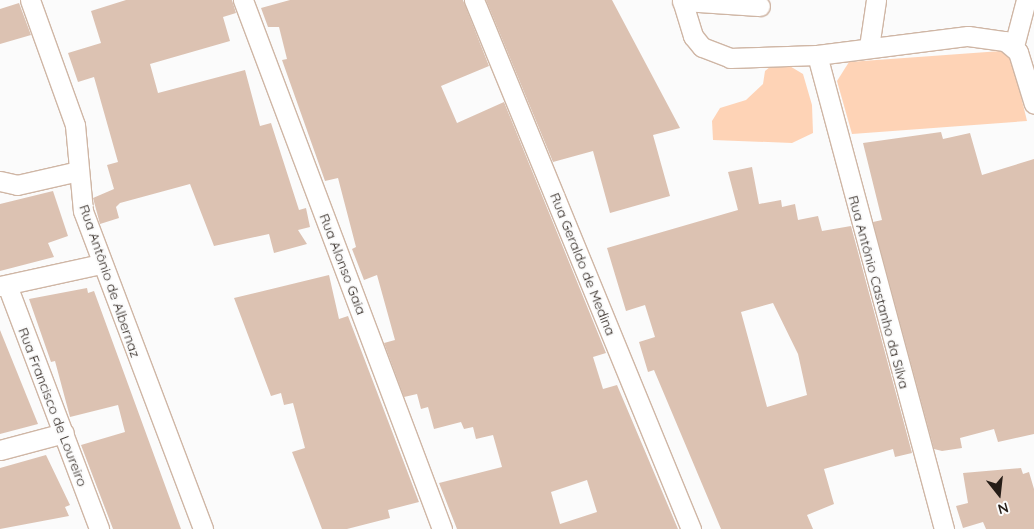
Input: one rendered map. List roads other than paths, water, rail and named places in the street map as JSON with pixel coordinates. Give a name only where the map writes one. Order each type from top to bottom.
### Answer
[{"type":"street","name":"Rua Antônio de Albernaz","points":[[30,0],[75,125],[83,211],[101,264],[203,529]]},
{"type":"street","name":"Rua Alonso Gaia","points":[[243,0],[442,529]]},
{"type":"street","name":"Rua Geraldo de Medina","points":[[474,0],[691,529]]},
{"type":"street","points":[[869,47],[876,0]]},
{"type":"street","points":[[1026,0],[1014,46],[1034,104]]},
{"type":"street","points":[[760,6],[682,1],[692,36],[717,55],[817,55],[968,36],[1014,46]]},
{"type":"street","name":"Rua Antônio Castanho da Silva","points":[[817,55],[944,529]]},
{"type":"street","points":[[0,181],[17,185],[78,171]]},
{"type":"street","points":[[4,286],[101,264]]},
{"type":"street","name":"Rua Francisco de Loureiro","points":[[4,286],[64,433],[99,529]]},
{"type":"street","points":[[0,450],[64,433]]}]
